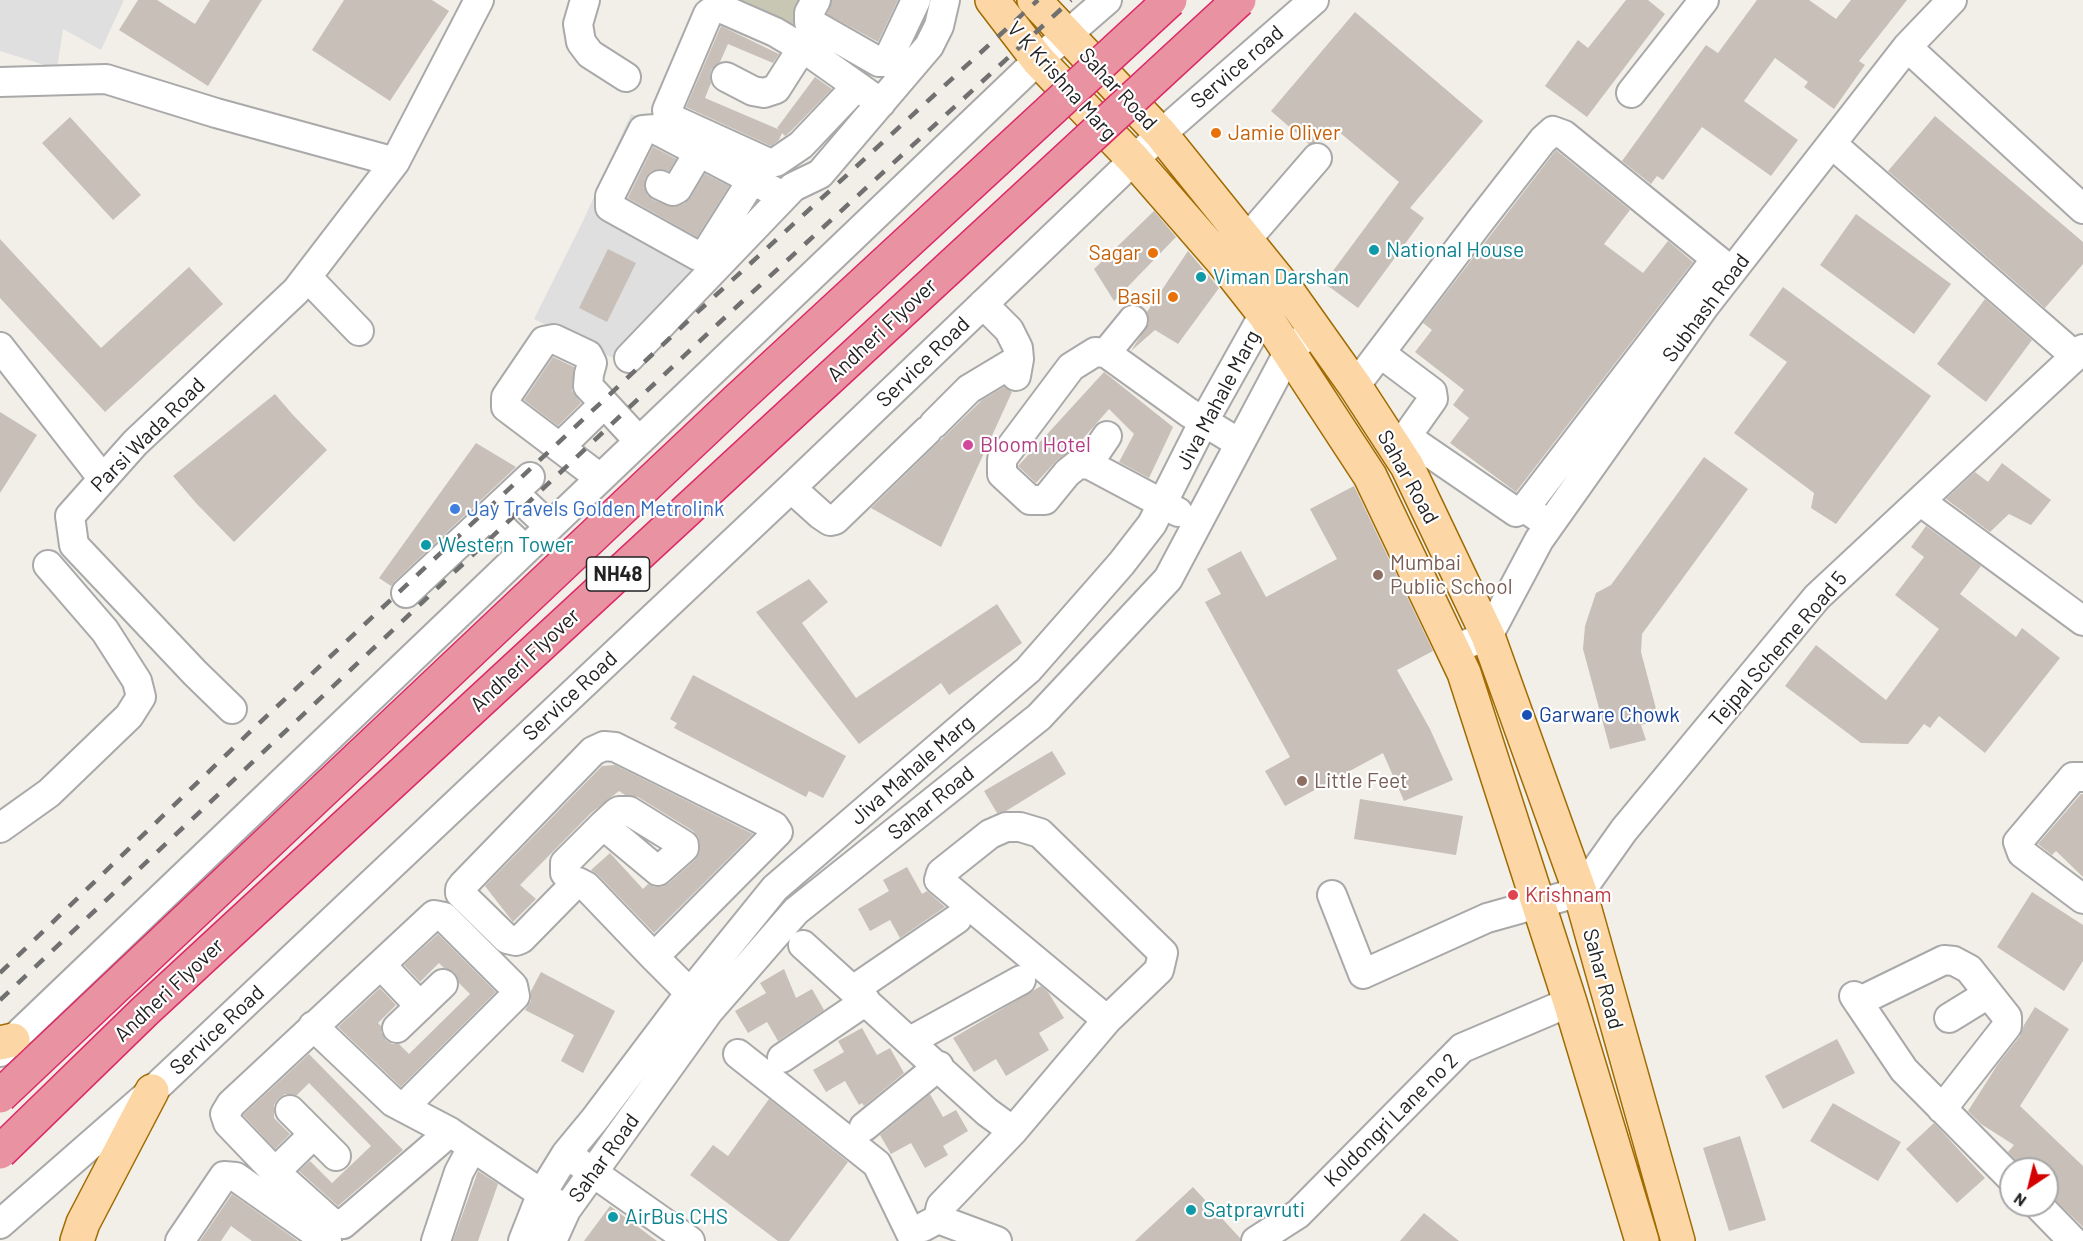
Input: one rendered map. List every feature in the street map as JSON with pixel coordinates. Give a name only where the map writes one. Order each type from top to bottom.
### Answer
[{"type":"highway","name":"Andheri Flyover","points":[[0,1096],[738,399],[1170,0]]},
{"type":"highway","name":"Andheri Flyover","points":[[0,1152],[153,1003],[1239,0]]},
{"type":"main road","name":"V K Krishna Marg","points":[[992,0],[1038,60],[1134,160]]},
{"type":"main road","name":"V K Krishna Marg","points":[[1034,0],[1067,34]]},
{"type":"main road","name":"Sahar Road","points":[[1067,34],[1161,134],[1289,293],[1355,386],[1407,466],[1488,636],[1580,892],[1678,1241]]},
{"type":"main road","name":"Sahar Road","points":[[1134,160],[1223,262],[1264,314],[1370,476],[1453,649],[1464,673],[1539,903],[1642,1241]]},
{"type":"main road","points":[[77,1241],[83,1223],[152,1091]]},
{"type":"street","name":"Parsi Wada Road","points":[[232,709],[74,545],[70,516],[135,443],[296,291],[395,162],[479,0]]},
{"type":"street","points":[[585,0],[578,24],[581,42],[590,54],[626,77]]},
{"type":"street","points":[[816,0],[809,13],[810,22],[879,62],[889,57],[916,0]]},
{"type":"street","points":[[629,358],[792,187],[820,174],[929,46],[939,26],[945,0]]},
{"type":"street","points":[[4,1045],[1038,60],[1107,0]]},
{"type":"street","name":"Service road","points":[[1134,160],[1314,0]]},
{"type":"street","points":[[1631,93],[1704,0]]},
{"type":"street","name":"Subhash Road","points":[[1488,636],[1539,540],[1704,307],[1724,265],[1832,144],[1907,47],[1952,0]]},
{"type":"street","points":[[857,86],[801,145],[776,162],[770,163],[668,117],[667,110],[708,14],[718,7],[775,32],[802,48],[857,86],[881,103]]},
{"type":"street","points":[[1907,47],[2083,209]]},
{"type":"street","points":[[726,77],[753,91],[765,93],[776,89],[802,48]]},
{"type":"street","points":[[0,82],[106,79],[395,162]]},
{"type":"street","points":[[752,180],[706,253],[698,256],[610,207],[610,196],[643,130],[655,129],[783,196]]},
{"type":"street","points":[[1355,386],[1380,353],[1515,176],[1553,130],[1564,135],[1724,265],[1525,508],[1516,512],[1414,442],[1411,430],[1433,399],[1432,392],[1380,353]]},
{"type":"street","points":[[1832,144],[2079,353]]},
{"type":"street","points":[[660,185],[674,191],[677,189],[699,152]]},
{"type":"street","points":[[1246,240],[1317,158]]},
{"type":"street","name":"Service Road","points":[[0,1224],[152,1091],[1134,160]]},
{"type":"street","points":[[307,277],[359,331]]},
{"type":"street","name":"Jiva Mahale Marg","points":[[523,1241],[542,1193],[566,1154],[623,1082],[699,1002],[775,888],[1028,670],[1146,532],[1204,421],[1264,314],[1289,293]]},
{"type":"street","points":[[790,488],[821,515],[830,521],[835,519],[969,389],[1017,369],[1018,348],[1009,330],[983,304]]},
{"type":"street","points":[[1106,353],[1133,320]]},
{"type":"street","points":[[1288,351],[1314,329]]},
{"type":"street","points":[[600,478],[506,407],[506,397],[544,341],[554,339],[588,355],[592,363],[588,386],[639,441]]},
{"type":"street","points":[[0,346],[103,479]]},
{"type":"street","name":"Sahar Road","points":[[552,1241],[566,1210],[645,1100],[699,1002],[796,911],[1039,717],[1168,579],[1288,351]]},
{"type":"street","points":[[1197,524],[1163,503],[1088,464],[1077,465],[1067,473],[1045,500],[1030,500],[1002,474],[1002,459],[1071,367],[1095,352],[1106,353],[1239,443]]},
{"type":"street","name":"Tejpal Scheme Road 5","points":[[1580,892],[1624,830],[1817,597],[2079,353]]},
{"type":"street","points":[[560,447],[604,404]]},
{"type":"street","points":[[1088,464],[1107,436]]},
{"type":"street","points":[[406,593],[522,485],[549,526]]},
{"type":"street","points":[[1920,501],[2083,621]]},
{"type":"street","points":[[1525,508],[1549,526]]},
{"type":"street","points":[[489,516],[525,550]]},
{"type":"street","points":[[0,828],[49,793],[129,716],[141,697],[137,681],[105,631],[48,565]]},
{"type":"street","points":[[1068,624],[1100,653]]},
{"type":"street","points":[[1453,649],[1488,636]]},
{"type":"street","points":[[654,957],[778,834],[778,829],[615,747],[604,746],[594,751],[460,889],[463,896],[507,939],[516,941],[578,882],[586,886],[654,957],[699,1002]]},
{"type":"street","points":[[914,769],[939,795]]},
{"type":"street","points":[[2083,777],[2073,777],[2018,842],[2022,853],[2083,899]]},
{"type":"street","points":[[575,884],[565,873],[565,863],[603,825]]},
{"type":"street","points":[[846,827],[869,853]]},
{"type":"street","points":[[738,1054],[877,1164],[906,1238],[938,1219],[941,1206],[1013,1131],[1107,1020],[1159,970],[1163,953],[1040,832],[1020,827],[1006,827],[990,834],[941,873],[939,880],[1107,1020]]},
{"type":"street","points":[[1332,895],[1363,974],[1487,918],[1580,892]]},
{"type":"street","points":[[404,1107],[515,996],[513,986],[444,917],[434,915],[231,1104],[225,1114],[228,1123],[275,1172],[331,1222],[343,1224],[461,1140]]},
{"type":"street","points":[[782,1058],[957,919]]},
{"type":"street","points":[[803,945],[939,1066],[987,1112],[1013,1131]]},
{"type":"street","points":[[1942,1109],[2007,1026],[2007,1017],[1966,967],[1954,961],[1944,960],[1856,999],[1904,1070],[1942,1109],[1999,1166]]},
{"type":"street","points":[[381,965],[420,1006]]},
{"type":"street","points":[[910,1041],[1021,980]]},
{"type":"street","points":[[397,1028],[443,984]]},
{"type":"street","points":[[1949,1018],[1988,994]]},
{"type":"street","name":"Koldongri Lane no 2","points":[[1256,1241],[1298,1214],[1462,1048],[1570,1002]]},
{"type":"street","points":[[314,1026],[393,1102],[461,1140],[566,1210]]},
{"type":"street","points":[[864,1127],[939,1066]]},
{"type":"street","points":[[623,1082],[645,1100]]},
{"type":"street","points":[[290,1110],[336,1156]]},
{"type":"street","points":[[275,1172],[314,1134]]},
{"type":"street","points":[[436,1241],[459,1172],[461,1140]]},
{"type":"street","points":[[566,1154],[690,1241]]},
{"type":"street","points":[[180,1241],[224,1176],[236,1177],[327,1241]]},
{"type":"street","points":[[2050,1217],[2073,1241]]},
{"type":"street","points":[[938,1219],[997,1241]]},
{"type":"shaded area","points":[[0,0],[124,0],[101,50],[63,29],[57,69],[0,51]]},
{"type":"shaded area","points":[[724,0],[805,0],[790,31]]},
{"type":"shaded area","points":[[631,114],[783,178],[613,358],[534,319],[584,219]]},
{"type":"building","points":[[138,0],[157,0],[195,24],[210,0],[262,0],[208,86],[119,30]]},
{"type":"building","points":[[344,0],[432,0],[449,11],[390,101],[312,50]]},
{"type":"building","points":[[832,0],[898,0],[878,42],[827,14]]},
{"type":"building","points":[[1626,0],[1648,0],[1665,14],[1587,117],[1545,86],[1578,40],[1588,48]]},
{"type":"building","points":[[1757,0],[1809,0],[1836,19],[1851,0],[1907,0],[1859,61],[1865,65],[1834,109],[1804,87],[1808,82],[1775,58],[1744,101],[1798,140],[1771,176],[1702,127],[1663,180],[1657,176],[1651,184],[1622,161],[1706,45],[1718,53]]},
{"type":"building","points":[[1355,12],[1483,121],[1410,208],[1424,218],[1358,308],[1324,283],[1399,182],[1332,126],[1318,142],[1309,144],[1271,111]]},
{"type":"building","points":[[721,26],[779,54],[773,63],[728,44],[720,62],[711,70],[711,83],[705,98],[780,130],[777,128],[815,77],[832,89],[790,132],[785,136],[782,133],[779,140],[771,146],[686,107]]},
{"type":"building","points":[[1935,116],[2083,242],[2083,264],[2045,308],[1888,171]]},
{"type":"building","points":[[70,117],[141,195],[113,220],[42,143]]},
{"type":"building","points":[[653,147],[676,159],[669,171],[658,169],[650,172],[645,178],[644,187],[647,195],[653,200],[673,207],[684,204],[705,174],[729,186],[697,237],[628,198]]},
{"type":"building","points":[[1556,150],[1630,210],[1604,244],[1643,273],[1668,241],[1693,262],[1516,492],[1450,443],[1469,418],[1453,405],[1464,390],[1415,352],[1432,330],[1423,323]]},
{"type":"building","points":[[1154,211],[1176,237],[1114,301],[1094,269]]},
{"type":"building","points":[[1856,214],[1951,284],[1914,334],[1820,265]]},
{"type":"building","points":[[0,239],[101,348],[189,267],[223,304],[105,412],[0,298]]},
{"type":"building","points":[[608,249],[636,263],[607,322],[579,308]]},
{"type":"building","points":[[1188,251],[1219,288],[1178,344],[1155,330],[1131,351],[1149,323],[1147,312]]},
{"type":"building","points":[[1783,287],[1931,396],[1836,524],[1811,508],[1814,493],[1734,433],[1787,362],[1749,335]]},
{"type":"building","points":[[1985,299],[2032,340],[1986,402],[1937,364]]},
{"type":"building","points":[[553,357],[574,367],[572,391],[581,403],[558,426],[524,400]]},
{"type":"building","points":[[1104,372],[1173,427],[1149,478],[1119,462],[1134,434],[1109,409],[1074,449],[1057,460],[1036,483],[1018,466]]},
{"type":"building","points":[[1004,387],[1012,392],[941,547],[871,508],[982,400]]},
{"type":"building","points":[[275,394],[327,450],[234,542],[173,476]]},
{"type":"building","points":[[0,412],[37,435],[0,493]]},
{"type":"building","name":"Western Tower","points":[[476,443],[516,467],[391,586],[379,578]]},
{"type":"building","points":[[1704,457],[1748,489],[1642,634],[1641,652],[1659,720],[1641,725],[1646,740],[1610,749],[1583,649],[1585,626],[1596,593],[1611,585]]},
{"type":"building","points":[[2002,463],[2051,500],[2031,525],[2009,514],[1990,532],[1946,499],[1975,472],[1988,482]]},
{"type":"building","points":[[1354,486],[1433,651],[1397,670],[1430,729],[1453,780],[1404,801],[1383,753],[1285,806],[1265,771],[1290,757],[1205,602],[1221,594],[1207,569],[1241,551],[1266,597],[1337,559],[1310,509]]},
{"type":"building","points":[[1926,526],[1981,566],[1960,594],[2016,637],[2022,628],[2060,658],[1985,753],[1939,716],[1930,728],[1924,724],[1908,744],[1861,743],[1785,686],[1816,645],[1886,700],[1939,629],[1895,595],[1924,557],[1911,547]]},
{"type":"building","points":[[809,579],[828,602],[802,623],[856,698],[997,604],[1022,643],[949,695],[941,683],[859,744],[756,612]]},
{"type":"building","points":[[693,675],[846,756],[823,798],[809,791],[806,797],[674,728],[677,723],[670,719]]},
{"type":"building","points":[[1052,751],[1066,774],[1006,811],[997,813],[984,791]]},
{"type":"building","points":[[615,765],[753,834],[654,933],[591,870],[610,853],[643,889],[648,884],[662,887],[695,860],[699,854],[700,844],[693,831],[638,797],[625,795],[619,791],[591,813],[520,885],[536,899],[513,922],[485,886],[602,766]]},
{"type":"building","points":[[2083,794],[2083,877],[2056,851],[2052,855],[2038,844]]},
{"type":"building","points":[[1360,799],[1463,816],[1456,855],[1354,839]]},
{"type":"building","points":[[907,867],[922,894],[927,891],[945,907],[900,938],[890,920],[870,931],[858,909],[889,891],[883,880]]},
{"type":"building","points":[[2032,892],[2083,925],[2083,961],[2064,991],[1997,947]]},
{"type":"building","points":[[438,934],[496,992],[401,1087],[338,1027],[380,988],[396,1005],[378,1023],[381,1026],[381,1032],[386,1040],[392,1044],[399,1044],[409,1054],[470,994],[459,983],[454,972],[439,963],[420,982],[404,965]]},
{"type":"building","points":[[784,969],[796,998],[812,989],[824,1010],[778,1041],[767,1022],[748,1033],[735,1011],[766,993],[760,983]]},
{"type":"building","points":[[541,972],[615,1011],[583,1073],[561,1061],[574,1035],[525,1010],[531,1001],[531,991]]},
{"type":"building","points":[[1041,986],[1048,992],[1064,1018],[1039,1033],[1049,1050],[1006,1076],[996,1059],[974,1072],[953,1038]]},
{"type":"building","points":[[2035,1007],[2069,1029],[2020,1106],[2083,1166],[2083,1227],[2059,1204],[2059,1157],[2013,1157],[2008,1152],[2014,1145],[1981,1124],[1968,1111],[1998,1064],[2020,1036]]},
{"type":"building","points":[[862,1028],[877,1055],[890,1048],[904,1073],[864,1106],[862,1103],[859,1105],[845,1081],[826,1092],[813,1070],[844,1052],[838,1041]]},
{"type":"building","points":[[1837,1039],[1855,1073],[1783,1109],[1765,1076]]},
{"type":"building","points":[[309,1054],[403,1150],[338,1206],[299,1171],[310,1161],[332,1183],[371,1146],[309,1083],[297,1095],[285,1094],[274,1105],[274,1118],[290,1134],[275,1149],[243,1115]]},
{"type":"building","points":[[930,1094],[943,1117],[956,1110],[968,1131],[943,1146],[948,1155],[925,1168],[911,1143],[891,1154],[880,1135]]},
{"type":"building","points":[[769,1099],[848,1162],[789,1241],[778,1241],[690,1175],[713,1145],[728,1156]]},
{"type":"building","points":[[1833,1103],[1901,1142],[1878,1181],[1810,1141]]},
{"type":"building","points":[[1934,1123],[1985,1178],[1957,1203],[1906,1149]]},
{"type":"building","points":[[1740,1136],[1766,1220],[1729,1231],[1703,1148]]},
{"type":"building","points":[[478,1171],[498,1184],[478,1241],[453,1241]]},
{"type":"building","name":"Satpravruti","points":[[1193,1187],[1240,1238],[1240,1241],[1135,1241]]},
{"type":"building","points":[[232,1194],[298,1241],[252,1241],[231,1226],[221,1241],[200,1241]]},
{"type":"building","name":"AirBus CHS","points":[[610,1206],[657,1241],[584,1241]]},
{"type":"building","points":[[1424,1213],[1459,1241],[1400,1241]]},
{"type":"railway","points":[[0,973],[253,729],[704,306],[1038,0]]},
{"type":"railway","points":[[0,1000],[720,322],[1071,0]]},
{"type":"place","name":"Jamie Oliver","points":[[1216,133]]},
{"type":"place","name":"National House","points":[[1374,250]]},
{"type":"place","name":"Sagar","points":[[1153,253]]},
{"type":"place","name":"Viman Darshan","points":[[1201,277]]},
{"type":"place","name":"Basil","points":[[1173,297]]},
{"type":"place","name":"Bloom Hotel","points":[[968,445]]},
{"type":"place","name":"Jay Travels Golden Metrolink","points":[[455,509]]},
{"type":"place","name":"Western Tower","points":[[426,545]]},
{"type":"place","name":"Mumbai Public School","points":[[1378,575]]},
{"type":"place","name":"Garware Chowk","points":[[1527,715]]},
{"type":"place","name":"Little Feet","points":[[1302,781]]},
{"type":"place","name":"Krishnam","points":[[1513,895]]},
{"type":"place","name":"Satpravruti","points":[[1191,1210]]},
{"type":"place","name":"AirBus CHS","points":[[613,1217]]}]
